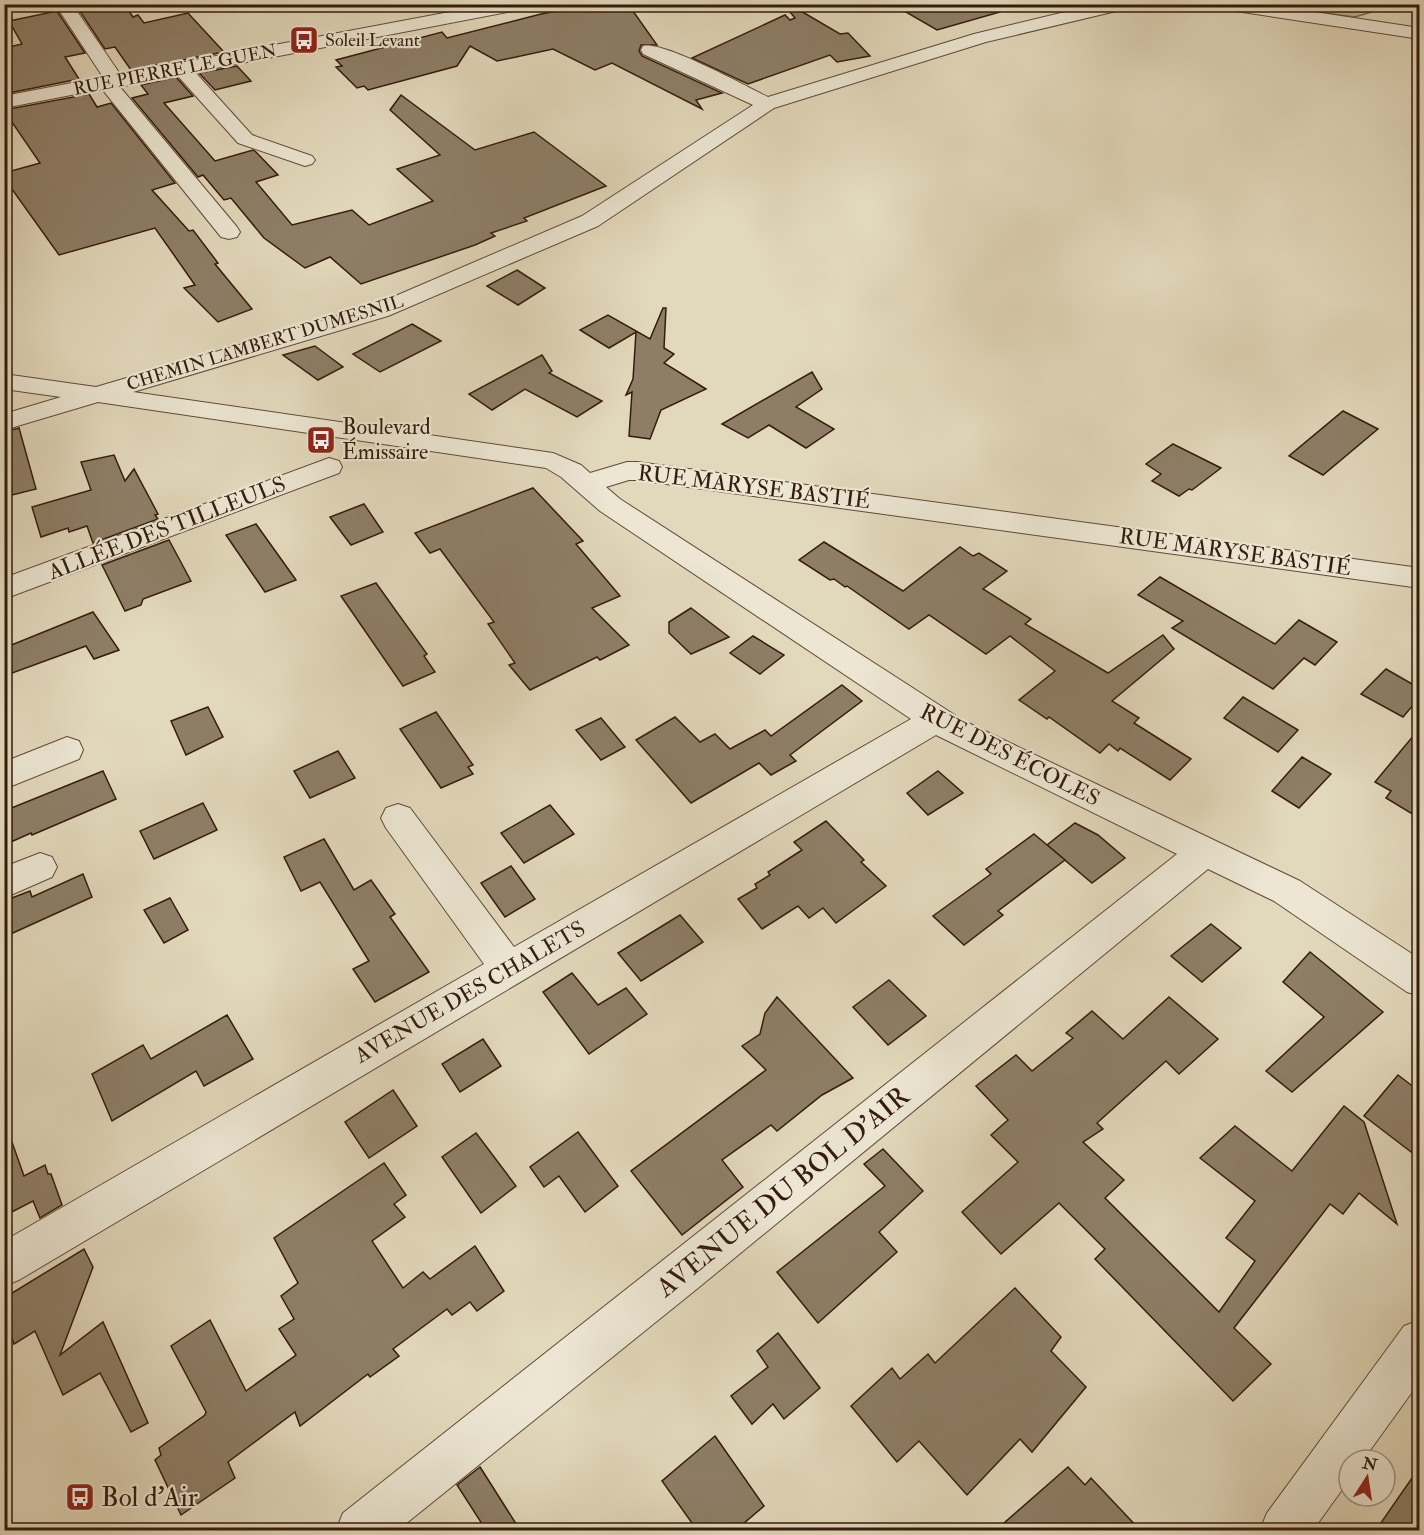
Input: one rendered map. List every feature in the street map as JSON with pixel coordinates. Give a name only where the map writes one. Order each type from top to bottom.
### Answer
[{"type":"street","points":[[63,4],[111,82],[229,232]]},
{"type":"street","name":"RUE PIERRE LE GUEN","points":[[4,102],[523,4]]},
{"type":"street","name":"CHEMIN LAMBERT DUMESNIL","points":[[4,422],[380,311],[590,221],[767,104],[980,38],[1123,4]]},
{"type":"street","points":[[1223,4],[1419,34]]},
{"type":"street","points":[[650,50],[767,104]]},
{"type":"street","points":[[183,69],[246,139],[305,160]]},
{"type":"street","points":[[4,381],[530,456],[553,461],[571,471],[586,484]]},
{"type":"street","name":"ALLÉE DES TILLEULS","points":[[4,589],[329,467]]},
{"type":"street","name":"RUE MARYSE BASTIÉ","points":[[586,484],[627,471],[637,471],[1419,578]]},
{"type":"street","name":"RUE DES ÉCOLES","points":[[586,484],[610,505],[935,720],[1287,891],[1415,967]]},
{"type":"street","name":"AVENUE DES CHALETS","points":[[4,1265],[935,720]]},
{"type":"street","points":[[4,776],[67,750]]},
{"type":"street","points":[[398,818],[509,969]]},
{"type":"street","name":"AVENUE DU BOL D'AIR","points":[[360,1530],[683,1273],[1204,852]]},
{"type":"street","points":[[4,883],[40,867]]},
{"type":"street","points":[[1284,1530],[1419,1342]]},
{"type":"shaded area","points":[[1260,5],[1395,5],[1355,17]]},
{"type":"building","points":[[88,4],[124,4],[133,17],[138,15],[144,23],[188,13],[224,52],[131,70],[115,47],[105,49],[77,7]]},
{"type":"building","points":[[594,4],[628,4],[657,45],[641,45],[639,51],[642,56],[722,93],[696,100],[702,109],[612,63],[595,70],[553,49],[497,61],[470,46],[457,66],[368,90],[364,86],[357,88],[336,67],[342,66],[336,60],[442,32],[447,38],[541,14]]},
{"type":"building","points":[[892,4],[999,4],[1000,12],[937,30]]},
{"type":"building","points":[[794,7],[840,34],[848,33],[870,56],[837,62],[830,55],[748,84],[692,58],[785,15],[790,20],[795,18],[790,12]]},
{"type":"building","points":[[57,11],[85,53],[65,57],[79,79],[4,94],[4,48],[22,44],[9,21]]},
{"type":"building","points":[[237,66],[251,81],[215,90],[199,73]]},
{"type":"building","points":[[176,77],[193,96],[164,103],[215,161],[253,150],[256,152],[278,175],[256,182],[292,225],[352,210],[369,225],[433,201],[397,169],[440,155],[390,110],[401,95],[475,150],[534,132],[606,186],[524,218],[527,221],[491,233],[495,236],[475,245],[361,284],[330,257],[305,268],[264,238],[231,198],[224,200],[203,175],[198,177],[132,98],[148,94],[141,85]]},
{"type":"building","points":[[89,94],[97,107],[111,103],[175,183],[152,190],[189,231],[193,230],[218,263],[215,264],[252,309],[218,322],[184,288],[195,285],[155,228],[59,255],[4,178],[4,173],[40,163],[12,122],[4,124],[4,110]]},
{"type":"building","points":[[517,270],[545,288],[518,305],[487,286]]},
{"type":"building","points":[[663,308],[666,308],[664,348],[674,354],[664,363],[706,389],[661,410],[650,439],[629,436],[632,392],[626,395],[633,379],[636,332],[609,348],[580,330],[608,315],[650,339]]},
{"type":"building","points":[[412,324],[441,341],[380,372],[353,354]]},
{"type":"building","points":[[315,346],[343,367],[318,380],[283,355]]},
{"type":"building","points":[[542,355],[552,371],[549,373],[602,401],[577,417],[525,389],[492,410],[469,394]]},
{"type":"building","points":[[812,372],[822,389],[796,407],[834,429],[806,448],[769,425],[748,438],[722,424]]},
{"type":"building","points":[[1343,411],[1378,429],[1323,475],[1289,456]]},
{"type":"building","points":[[19,428],[36,489],[4,497],[4,432]]},
{"type":"building","points":[[1173,444],[1221,468],[1192,490],[1189,489],[1179,496],[1152,481],[1161,474],[1146,464]]},
{"type":"building","points":[[114,455],[125,481],[134,469],[158,514],[155,515],[158,519],[93,543],[87,526],[69,532],[68,528],[41,537],[32,507],[91,490],[81,462]]},
{"type":"building","points":[[533,488],[583,541],[576,544],[620,596],[592,608],[629,645],[600,660],[597,657],[530,690],[509,665],[515,663],[488,624],[494,622],[440,549],[430,553],[415,533]]},
{"type":"building","points":[[364,504],[383,532],[351,545],[330,517]]},
{"type":"building","points":[[256,524],[296,580],[265,592],[226,535]]},
{"type":"building","points":[[169,540],[191,581],[143,599],[141,605],[125,611],[102,565]]},
{"type":"building","points":[[824,542],[903,591],[960,547],[973,556],[979,553],[1007,571],[983,589],[1031,619],[1025,624],[1108,673],[1163,635],[1174,649],[1112,701],[1139,718],[1134,723],[1191,759],[1170,780],[1120,748],[1118,751],[1109,744],[1100,753],[1049,717],[1047,719],[1019,700],[1055,671],[1010,636],[986,654],[929,615],[909,629],[847,586],[845,587],[834,579],[830,580],[799,560]]},
{"type":"building","points":[[1160,577],[1275,644],[1299,620],[1337,642],[1315,665],[1304,658],[1273,689],[1172,628],[1183,621],[1138,595]]},
{"type":"building","points":[[376,583],[427,654],[424,656],[435,672],[403,686],[341,596]]},
{"type":"building","points":[[691,608],[729,637],[691,654],[669,633],[669,622]]},
{"type":"building","points":[[93,612],[119,650],[94,659],[86,646],[4,676],[4,648]]},
{"type":"building","points":[[753,636],[784,655],[760,674],[730,653]]},
{"type":"building","points":[[1386,669],[1419,688],[1419,698],[1403,717],[1361,694]]},
{"type":"building","points":[[842,685],[862,701],[790,755],[796,761],[771,775],[759,763],[691,803],[636,740],[675,717],[700,742],[715,734],[730,749],[765,730],[771,736]]},
{"type":"building","points":[[1243,697],[1298,730],[1278,752],[1224,718]]},
{"type":"building","points":[[208,707],[223,737],[186,755],[171,721]]},
{"type":"building","points":[[436,712],[473,765],[468,767],[473,774],[441,788],[400,729]]},
{"type":"building","points":[[601,718],[625,747],[601,760],[576,730]]},
{"type":"building","points":[[1419,729],[1419,818],[1386,798],[1391,791],[1375,782]]},
{"type":"building","points":[[338,751],[355,778],[310,798],[294,771]]},
{"type":"building","points":[[1302,757],[1331,774],[1299,808],[1272,791]]},
{"type":"building","points":[[103,771],[116,799],[4,845],[4,811]]},
{"type":"building","points":[[938,771],[963,793],[928,815],[907,793]]},
{"type":"building","points":[[203,803],[217,830],[154,859],[140,831]]},
{"type":"building","points":[[550,805],[574,834],[524,863],[501,833]]},
{"type":"building","points":[[826,821],[864,860],[861,862],[886,886],[836,923],[823,908],[809,918],[798,906],[762,929],[738,899],[757,888],[755,884],[770,875],[768,872],[802,850],[794,842]]},
{"type":"building","points":[[1075,823],[1098,835],[1125,858],[1092,883],[1047,845]]},
{"type":"building","points":[[1034,834],[1065,860],[998,911],[1003,915],[964,945],[933,916],[991,874],[986,869]]},
{"type":"building","points":[[324,839],[354,890],[371,880],[395,914],[390,917],[429,972],[375,1002],[353,969],[369,961],[320,882],[301,891],[284,857]]},
{"type":"building","points":[[511,866],[535,899],[505,917],[481,883]]},
{"type":"building","points":[[83,874],[92,897],[4,937],[4,901],[30,891],[32,897]]},
{"type":"building","points":[[170,898],[188,930],[164,943],[144,910]]},
{"type":"building","points":[[680,915],[703,942],[641,981],[618,953]]},
{"type":"building","points":[[1211,924],[1241,948],[1202,982],[1171,956]]},
{"type":"building","points":[[1310,952],[1383,1012],[1292,1092],[1266,1071],[1324,1017],[1283,982]]},
{"type":"building","points":[[572,973],[598,1005],[626,988],[647,1014],[589,1054],[543,992]]},
{"type":"building","points":[[889,980],[926,1016],[888,1045],[853,1007]]},
{"type":"building","points":[[777,997],[853,1078],[822,1095],[777,1131],[771,1125],[722,1160],[743,1187],[682,1235],[631,1171],[766,1070],[742,1046],[760,1034],[765,1013]]},
{"type":"building","points":[[1169,997],[1218,1039],[1179,1074],[1166,1061],[1097,1123],[1103,1129],[1083,1142],[1124,1180],[1105,1198],[1219,1312],[1255,1261],[1226,1238],[1255,1201],[1200,1158],[1235,1126],[1292,1171],[1344,1106],[1364,1122],[1397,1224],[1359,1193],[1343,1214],[1330,1204],[1234,1328],[1271,1364],[1233,1401],[1095,1259],[1105,1249],[1059,1203],[1001,1254],[962,1212],[1018,1162],[991,1135],[1008,1120],[976,1086],[1016,1055],[1032,1071],[1073,1038],[1066,1033],[1092,1011],[1123,1039]]},
{"type":"building","points":[[227,1015],[253,1059],[204,1086],[196,1071],[112,1121],[92,1074],[143,1045],[151,1059]]},
{"type":"building","points":[[483,1039],[501,1066],[460,1092],[442,1064]]},
{"type":"building","points":[[1398,1075],[1419,1091],[1419,1158],[1364,1116]]},
{"type":"building","points":[[393,1090],[417,1126],[369,1158],[345,1122]]},
{"type":"building","points":[[8,1131],[24,1176],[45,1165],[48,1174],[51,1174],[62,1205],[40,1218],[33,1201],[4,1216],[4,1132]]},
{"type":"building","points":[[578,1132],[618,1186],[585,1212],[559,1176],[544,1187],[530,1167]]},
{"type":"building","points":[[476,1133],[516,1186],[481,1213],[442,1157]]},
{"type":"building","points":[[883,1149],[923,1191],[879,1232],[897,1252],[818,1323],[777,1272],[885,1186],[864,1164]]},
{"type":"building","points":[[384,1163],[406,1195],[394,1204],[405,1217],[372,1241],[403,1288],[423,1272],[430,1279],[475,1246],[504,1291],[477,1311],[470,1302],[452,1315],[447,1309],[393,1349],[399,1356],[370,1377],[368,1374],[300,1426],[295,1412],[228,1462],[235,1478],[181,1515],[155,1460],[161,1455],[159,1448],[206,1412],[171,1346],[210,1320],[246,1391],[296,1355],[279,1329],[294,1319],[281,1296],[298,1283],[274,1238]]},
{"type":"building","points":[[84,1249],[93,1267],[60,1355],[103,1322],[148,1423],[131,1432],[100,1373],[63,1395],[35,1331],[14,1344],[4,1315],[4,1298]]},
{"type":"building","points":[[1015,1288],[1061,1337],[1051,1351],[1086,1387],[1032,1452],[1020,1439],[967,1495],[919,1441],[897,1462],[851,1406],[892,1368],[900,1379],[928,1354],[935,1363]]},
{"type":"building","points":[[778,1333],[820,1388],[784,1419],[773,1404],[752,1424],[731,1396],[768,1367],[757,1351]]},
{"type":"building","points":[[715,1436],[764,1506],[736,1530],[697,1530],[662,1481]]},
{"type":"building","points":[[480,1467],[520,1530],[486,1530],[457,1485]]},
{"type":"building","points":[[1068,1467],[1085,1485],[1091,1478],[1140,1530],[996,1530]]},
{"type":"building","points":[[1419,1468],[1419,1530],[1376,1530],[1391,1508],[1397,1508],[1397,1500]]},
{"type":"place","name":"Soleil Levant","points":[[304,40]]},
{"type":"place","name":"Boulevard Émissaire","points":[[321,440]]},
{"type":"place","name":"Bol d'Air","points":[[80,1497]]}]
